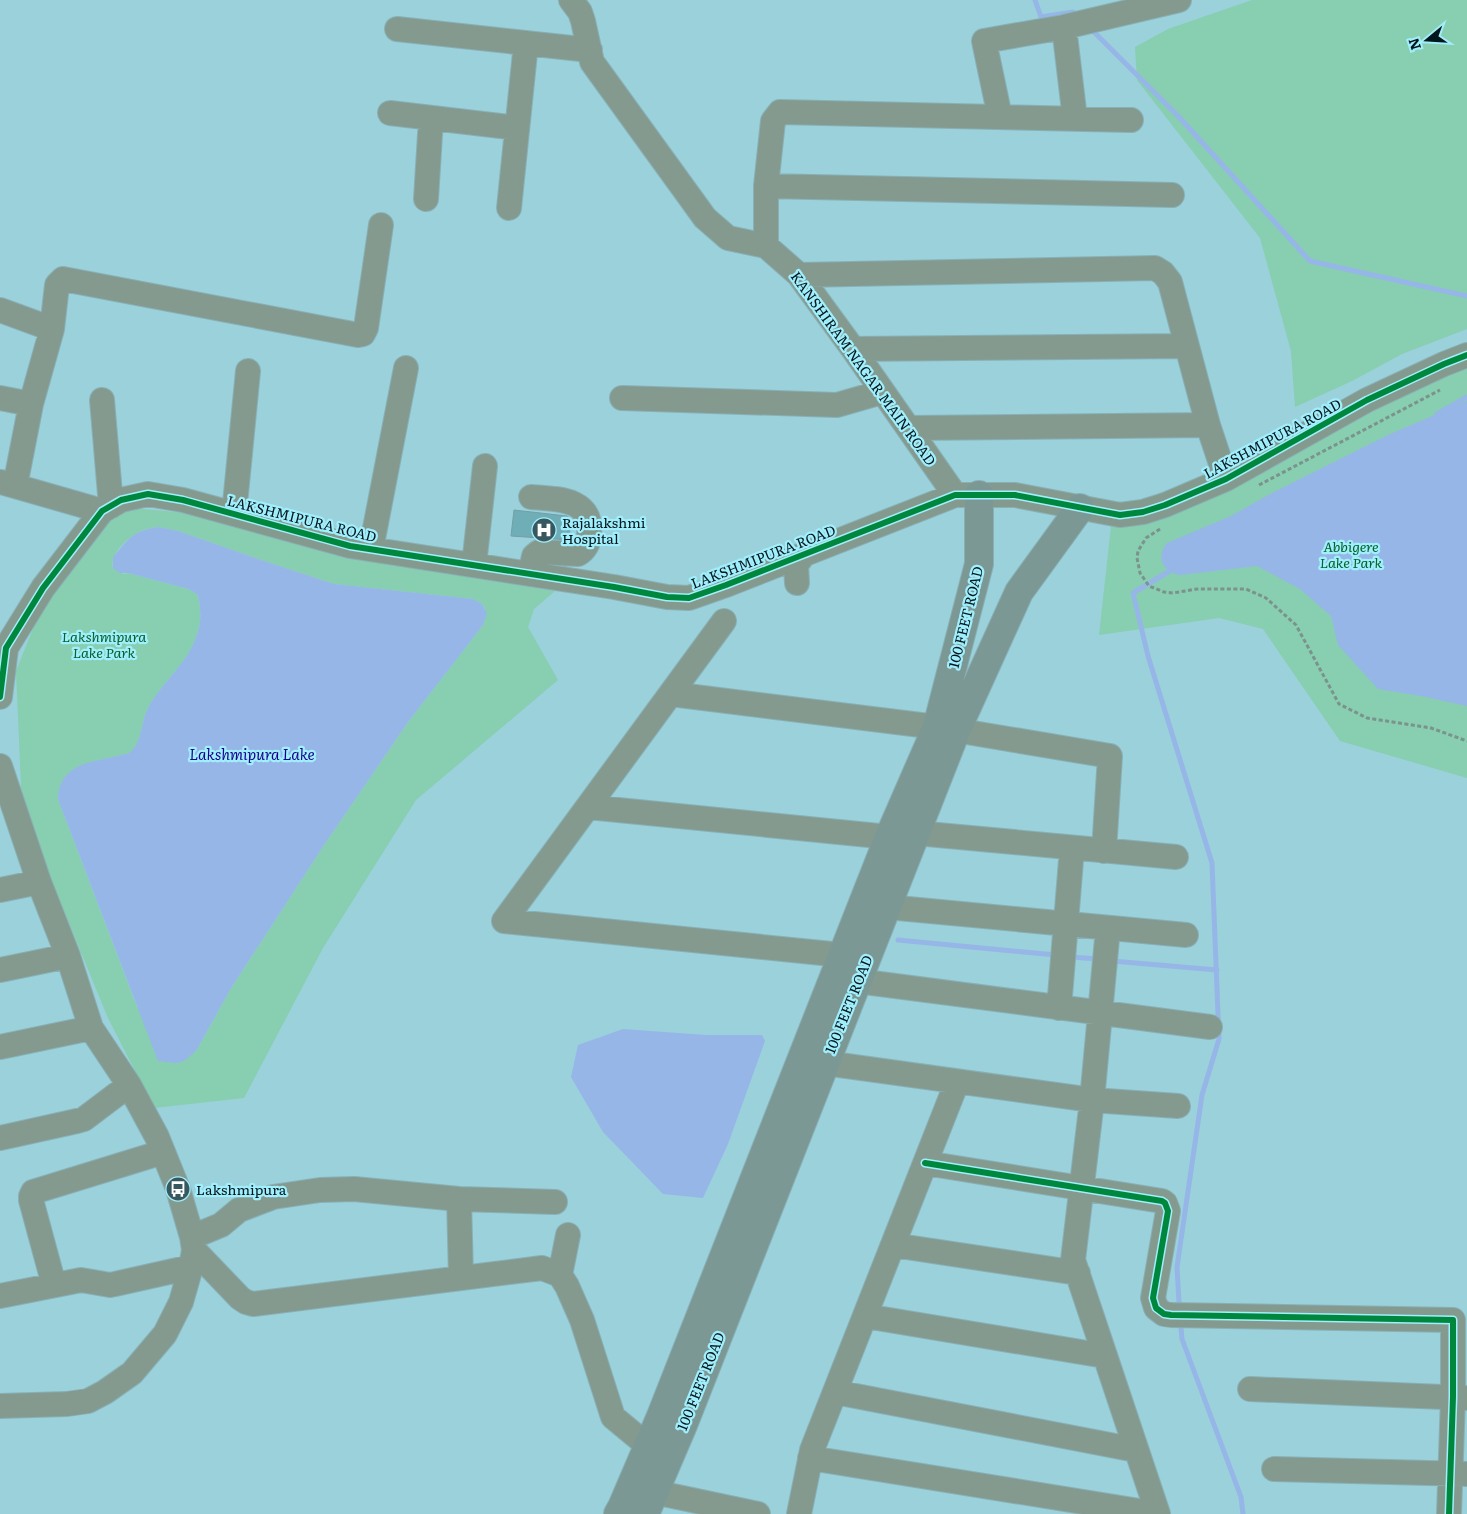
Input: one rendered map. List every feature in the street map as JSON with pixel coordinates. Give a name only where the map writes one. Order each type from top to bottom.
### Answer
[{"type":"main road","name":"100 FEET ROAD","points":[[650,1503],[683,1425],[916,832],[946,729],[979,564],[967,495]]},
{"type":"main road","name":"100 FEET ROAD","points":[[618,1514],[648,1446],[888,837],[1019,592],[1080,508]]},
{"type":"street","points":[[571,0],[580,12],[592,62],[705,218],[728,238],[766,246],[766,186],[773,121],[780,112],[1131,120]]},
{"type":"street","points":[[1000,117],[984,41],[1064,27],[1179,0]]},
{"type":"street","points":[[1064,27],[1075,119]]},
{"type":"street","points":[[397,29],[590,50]]},
{"type":"street","points":[[509,208],[526,43]]},
{"type":"street","points":[[390,113],[518,128]]},
{"type":"street","points":[[426,199],[431,118]]},
{"type":"street","points":[[766,186],[1172,195]]},
{"type":"street","points":[[106,509],[8,484],[52,329],[57,285],[63,279],[358,336],[363,334],[366,328],[381,225]]},
{"type":"street","name":"KANSHIRAM NAGAR MAIN ROAD","points":[[766,246],[798,275],[909,428],[967,495]]},
{"type":"street","points":[[798,275],[1156,268],[1170,282],[1208,425],[1226,479]]},
{"type":"street","points":[[0,310],[52,329]]},
{"type":"street","points":[[853,349],[1186,346]]},
{"type":"street","name":"LAKSHMIPURA ROAD","points":[[106,509],[121,500],[148,494],[183,500],[350,546],[667,597],[689,598],[967,495],[1015,495],[1120,515],[1143,512],[1226,479],[1368,400],[1444,364],[1467,356]]},
{"type":"street","points":[[371,549],[406,368]]},
{"type":"street","points":[[234,514],[248,371]]},
{"type":"street","points":[[622,398],[837,405],[882,392]]},
{"type":"street","points":[[0,398],[31,404]]},
{"type":"street","points":[[0,697],[6,648],[43,588],[106,509],[102,400]]},
{"type":"street","points":[[909,428],[1208,425]]},
{"type":"street","points":[[474,566],[485,466]]},
{"type":"street","points":[[530,574],[534,556],[539,552],[578,554],[582,552],[589,542],[590,527],[584,510],[572,502],[531,497]]},
{"type":"street","points":[[797,583],[796,566],[804,554]]},
{"type":"street","points":[[724,621],[504,921],[842,954]]},
{"type":"street","points":[[671,694],[946,729],[1110,756],[1104,851]]},
{"type":"street","points":[[0,766],[39,882],[68,956],[91,1028],[129,1085],[157,1137],[178,1189],[192,1252],[181,1302],[165,1334],[132,1373],[105,1392],[88,1401],[67,1404],[0,1406]]},
{"type":"street","points":[[588,807],[888,837]]},
{"type":"street","points":[[916,832],[1176,858]]},
{"type":"street","points":[[1059,1008],[1072,848]]},
{"type":"street","points":[[0,890],[39,882]]},
{"type":"street","points":[[887,907],[1186,935]]},
{"type":"street","points":[[810,1458],[1158,1514],[1073,1260],[1092,1100],[1108,928]]},
{"type":"street","points":[[0,970],[68,956]]},
{"type":"street","points":[[857,981],[1210,1027]]},
{"type":"street","points":[[0,1047],[91,1028]]},
{"type":"street","points":[[825,1063],[1092,1100],[1178,1106]]},
{"type":"street","points":[[799,1514],[810,1458],[958,1082]]},
{"type":"street","points":[[0,1138],[84,1119],[129,1085]]},
{"type":"street","points":[[54,1285],[31,1200],[33,1192],[163,1152]]},
{"type":"street","points":[[925,1164],[1081,1187],[1159,1200],[1166,1203],[1168,1211],[1153,1298],[1156,1308],[1164,1314],[1171,1316],[1460,1320],[1458,1473],[1449,1514]]},
{"type":"street","points":[[0,1296],[85,1280],[110,1285],[115,1284],[192,1252],[239,1210],[274,1197],[320,1190],[354,1189],[459,1199],[554,1202]]},
{"type":"street","points":[[459,1199],[461,1277]]},
{"type":"street","points":[[568,1235],[560,1275],[582,1320],[612,1417],[648,1446]]},
{"type":"street","points":[[893,1245],[1078,1273]]},
{"type":"street","points":[[192,1252],[240,1298],[253,1304],[542,1268],[560,1275]]},
{"type":"street","points":[[865,1316],[1105,1356]]},
{"type":"street","points":[[1250,1389],[1460,1398]]},
{"type":"street","points":[[835,1392],[1136,1450]]},
{"type":"street","points":[[1274,1469],[1458,1473]]},
{"type":"street","points":[[650,1503],[758,1514]]},
{"type":"path","points":[[1257,486],[1441,389]]},
{"type":"path","points":[[1167,526],[1151,533],[1138,551],[1140,573],[1150,586],[1156,590],[1172,593],[1197,589],[1246,589],[1266,598],[1296,625],[1339,704],[1367,718],[1431,728],[1467,741]]},
{"type":"green space","points":[[1252,0],[1467,0],[1467,329],[1402,354],[1352,381],[1295,407],[1291,351],[1260,238],[1137,80],[1135,47],[1168,29]]},
{"type":"green space","name":"Abbigere Lake Park","points":[[1467,364],[1467,778],[1340,741],[1263,629],[1219,618],[1099,635],[1111,526],[1158,518],[1371,409]]},
{"type":"green space","name":"Lakshmipura Lake Park","points":[[122,507],[197,514],[337,556],[555,591],[534,609],[528,627],[558,680],[416,800],[323,948],[244,1098],[154,1108],[108,1018],[22,809],[16,671],[49,589]],"holes":[[[158,527],[178,531],[334,584],[473,599],[485,608],[483,625],[408,722],[324,845],[231,988],[196,1051],[137,1007],[58,799],[60,786],[66,776],[74,769],[84,764],[130,753],[134,749],[153,699],[192,647],[200,622],[198,595],[189,589],[128,573],[124,574],[113,568],[114,557],[120,547],[139,532]]]},
{"type":"water","points":[[1467,401],[1467,706],[1378,689],[1338,645],[1331,616],[1300,589],[1257,566],[1180,575],[1169,571],[1165,567],[1161,558],[1163,548],[1167,543],[1231,516],[1270,494],[1388,435]]},
{"type":"water","name":"Lakshmipura Lake","points":[[158,527],[178,531],[334,584],[473,599],[482,604],[487,613],[483,625],[408,722],[324,845],[231,988],[196,1051],[184,1061],[176,1063],[158,1061],[58,799],[60,786],[66,776],[74,769],[83,764],[129,753],[133,749],[139,739],[144,719],[153,699],[187,656],[198,632],[200,606],[198,595],[189,589],[128,573],[120,573],[113,568],[113,557],[127,541],[142,531]]},
{"type":"water","points":[[623,1029],[706,1035],[762,1035],[765,1041],[728,1144],[703,1198],[663,1194],[603,1132],[571,1077],[578,1045]]},
{"type":"building","points":[[514,510],[567,516],[571,519],[569,540],[511,536]]},
{"type":"waterway","points":[[1035,0],[1041,17],[1073,12],[1078,16]]},
{"type":"waterway","points":[[1089,27],[1178,116],[1310,261],[1467,296]]},
{"type":"waterway","points":[[1437,414],[1467,397]]},
{"type":"waterway","points":[[1173,569],[1133,593],[1148,656],[1212,863],[1219,1039],[1202,1095],[1177,1267],[1179,1302]]},
{"type":"waterway","points":[[898,940],[1056,955]]},
{"type":"waterway","points":[[1070,957],[1099,959]]},
{"type":"waterway","points":[[1112,961],[1217,970]]},
{"type":"waterway","points":[[1181,1328],[1182,1339],[1241,1497],[1243,1514]]},
{"type":"cycle path","points":[[0,697],[6,648],[43,588],[102,511],[121,500],[148,494],[183,500],[350,546],[667,597],[689,598],[955,495],[1015,495],[1120,515],[1143,512],[1165,505],[1226,479],[1367,400],[1467,355]]},
{"type":"cycle path","points":[[925,1163],[1162,1201],[1165,1203],[1168,1211],[1153,1298],[1156,1308],[1164,1314],[1453,1320],[1453,1397],[1449,1514]]},
{"type":"place","name":"Rajalakshmi Hospital","points":[[544,530]]},
{"type":"place","name":"Lakshmipura","points":[[178,1189]]}]
